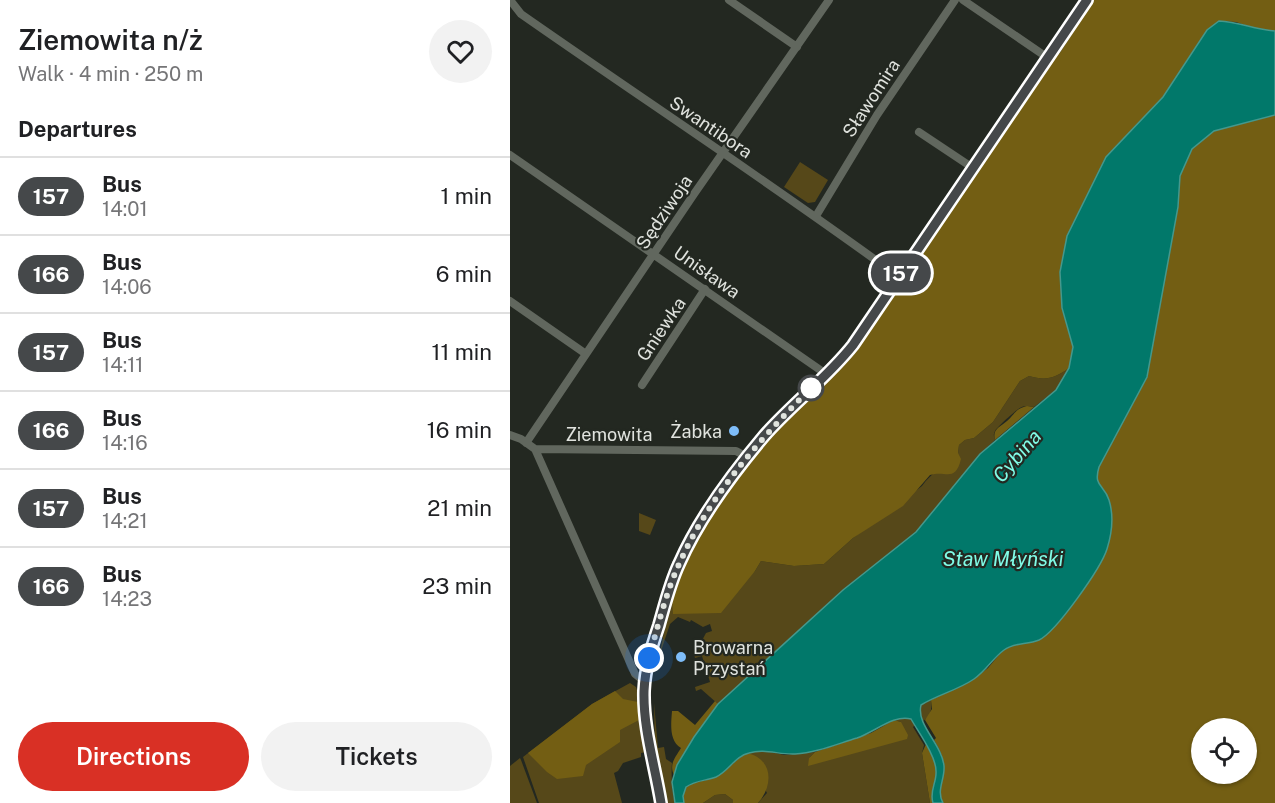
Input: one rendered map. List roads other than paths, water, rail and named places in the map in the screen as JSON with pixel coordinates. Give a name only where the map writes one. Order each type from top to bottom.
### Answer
[{"type":"street","name":"Swantibora","points":[[510,0],[521,14],[816,216],[899,277]]},
{"type":"street","points":[[729,0],[797,47]]},
{"type":"street","name":"Sędziwoja","points":[[526,443],[829,0]]},
{"type":"street","name":"Sławomira","points":[[816,216],[887,99],[955,0]]},
{"type":"street","points":[[963,0],[1048,58]]},
{"type":"street","points":[[661,803],[646,720],[645,682],[649,658],[679,562],[717,499],[747,458],[777,422],[853,345],[1087,0]]},
{"type":"street","points":[[919,132],[973,168]]},
{"type":"street","name":"Unisława","points":[[510,155],[826,374]]},
{"type":"street","name":"Gniewka","points":[[642,385],[705,289]]},
{"type":"street","points":[[510,301],[586,354]]},
{"type":"street","points":[[510,435],[535,449],[635,674],[645,682]]},
{"type":"street","name":"Ziemowita","points":[[535,449],[736,451],[747,458]]},
{"type":"water","name":"Staw Młyński","points":[[1219,21],[1275,31],[1275,115],[1214,131],[1192,149],[1180,176],[1178,207],[1147,377],[1099,467],[1098,482],[1109,500],[1112,518],[1107,549],[1096,570],[1077,599],[1047,635],[1034,642],[1008,647],[974,679],[921,705],[922,720],[939,750],[944,766],[940,794],[943,803],[933,803],[935,765],[911,719],[905,718],[891,721],[857,738],[811,752],[789,754],[761,751],[744,755],[716,777],[686,787],[683,796],[684,803],[675,803],[672,782],[677,765],[718,704],[843,590],[916,532],[980,454],[1056,390],[1069,368],[1073,347],[1062,308],[1060,272],[1067,236],[1106,157],[1163,97],[1207,30]]},
{"type":"place","name":"Żabka","points":[[734,431]]},
{"type":"place","name":"Browarna Przystań","points":[[681,657]]},
{"type":"water label","name":"Cybina","points":[[1017,456]]}]
